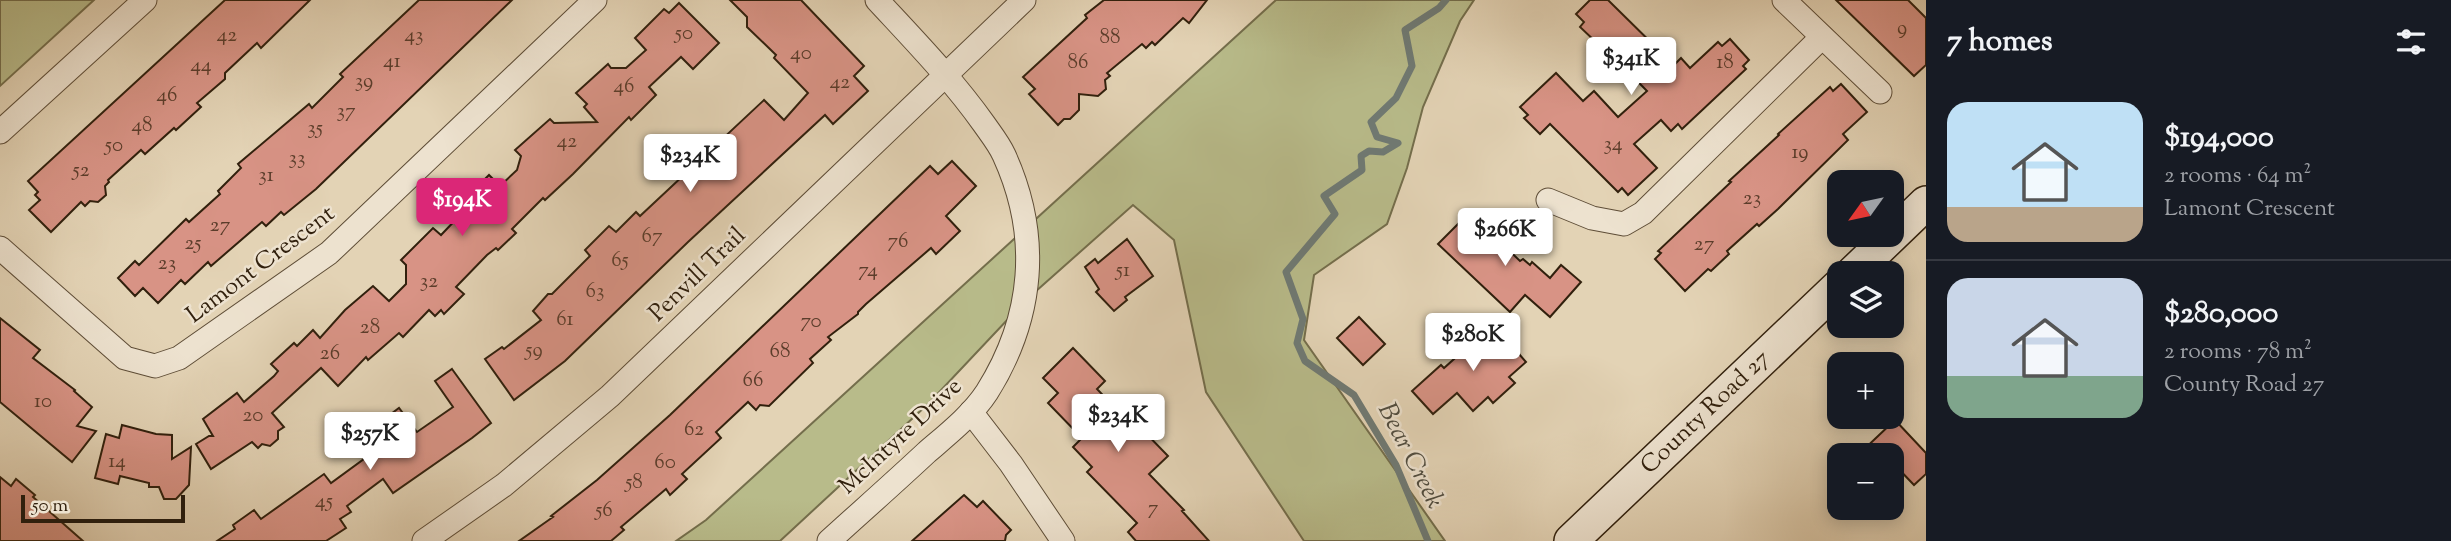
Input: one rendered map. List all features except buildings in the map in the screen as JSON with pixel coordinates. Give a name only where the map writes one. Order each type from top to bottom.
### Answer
[{"type":"main road","points":[[1866,261],[1926,203]]},
{"type":"main road","name":"County Road 27","points":[[1571,541],[1827,297]]},
{"type":"street","points":[[0,132],[145,0]]},
{"type":"street","name":"Lamont Crescent","points":[[0,248],[125,358],[155,366],[178,358],[329,253],[595,0]]},
{"type":"street","name":"McIntyre Drive","points":[[829,541],[971,412],[987,393],[1009,348],[1026,300],[1029,261],[1027,226],[1018,190],[1004,153],[946,74],[877,0]]},
{"type":"street","name":"Penvill Trail","points":[[424,541],[503,485],[610,396],[1024,0]]},
{"type":"street","points":[[1784,0],[1880,92]]},
{"type":"street","points":[[1548,200],[1592,218],[1624,224],[1643,213],[1822,37]]},
{"type":"street","points":[[971,412],[1011,464],[1063,541]]},
{"type":"green space","points":[[0,0],[94,0],[0,86]]},
{"type":"green space","points":[[1276,0],[1474,0],[1460,21],[1423,107],[1407,168],[1387,224],[1314,275],[1304,340],[1445,541],[1304,541],[1206,392],[1174,240],[1133,205],[1026,300],[928,404],[780,541],[676,541],[706,520]]},
{"type":"waterway","name":"Bear Creek","points":[[1428,541],[1396,465],[1354,395],[1305,361],[1297,343],[1303,319],[1286,272],[1335,214],[1324,196],[1362,170],[1361,156],[1369,151],[1383,152],[1398,143],[1377,137],[1371,122],[1396,98],[1412,66],[1405,30],[1439,8],[1446,0]]}]
